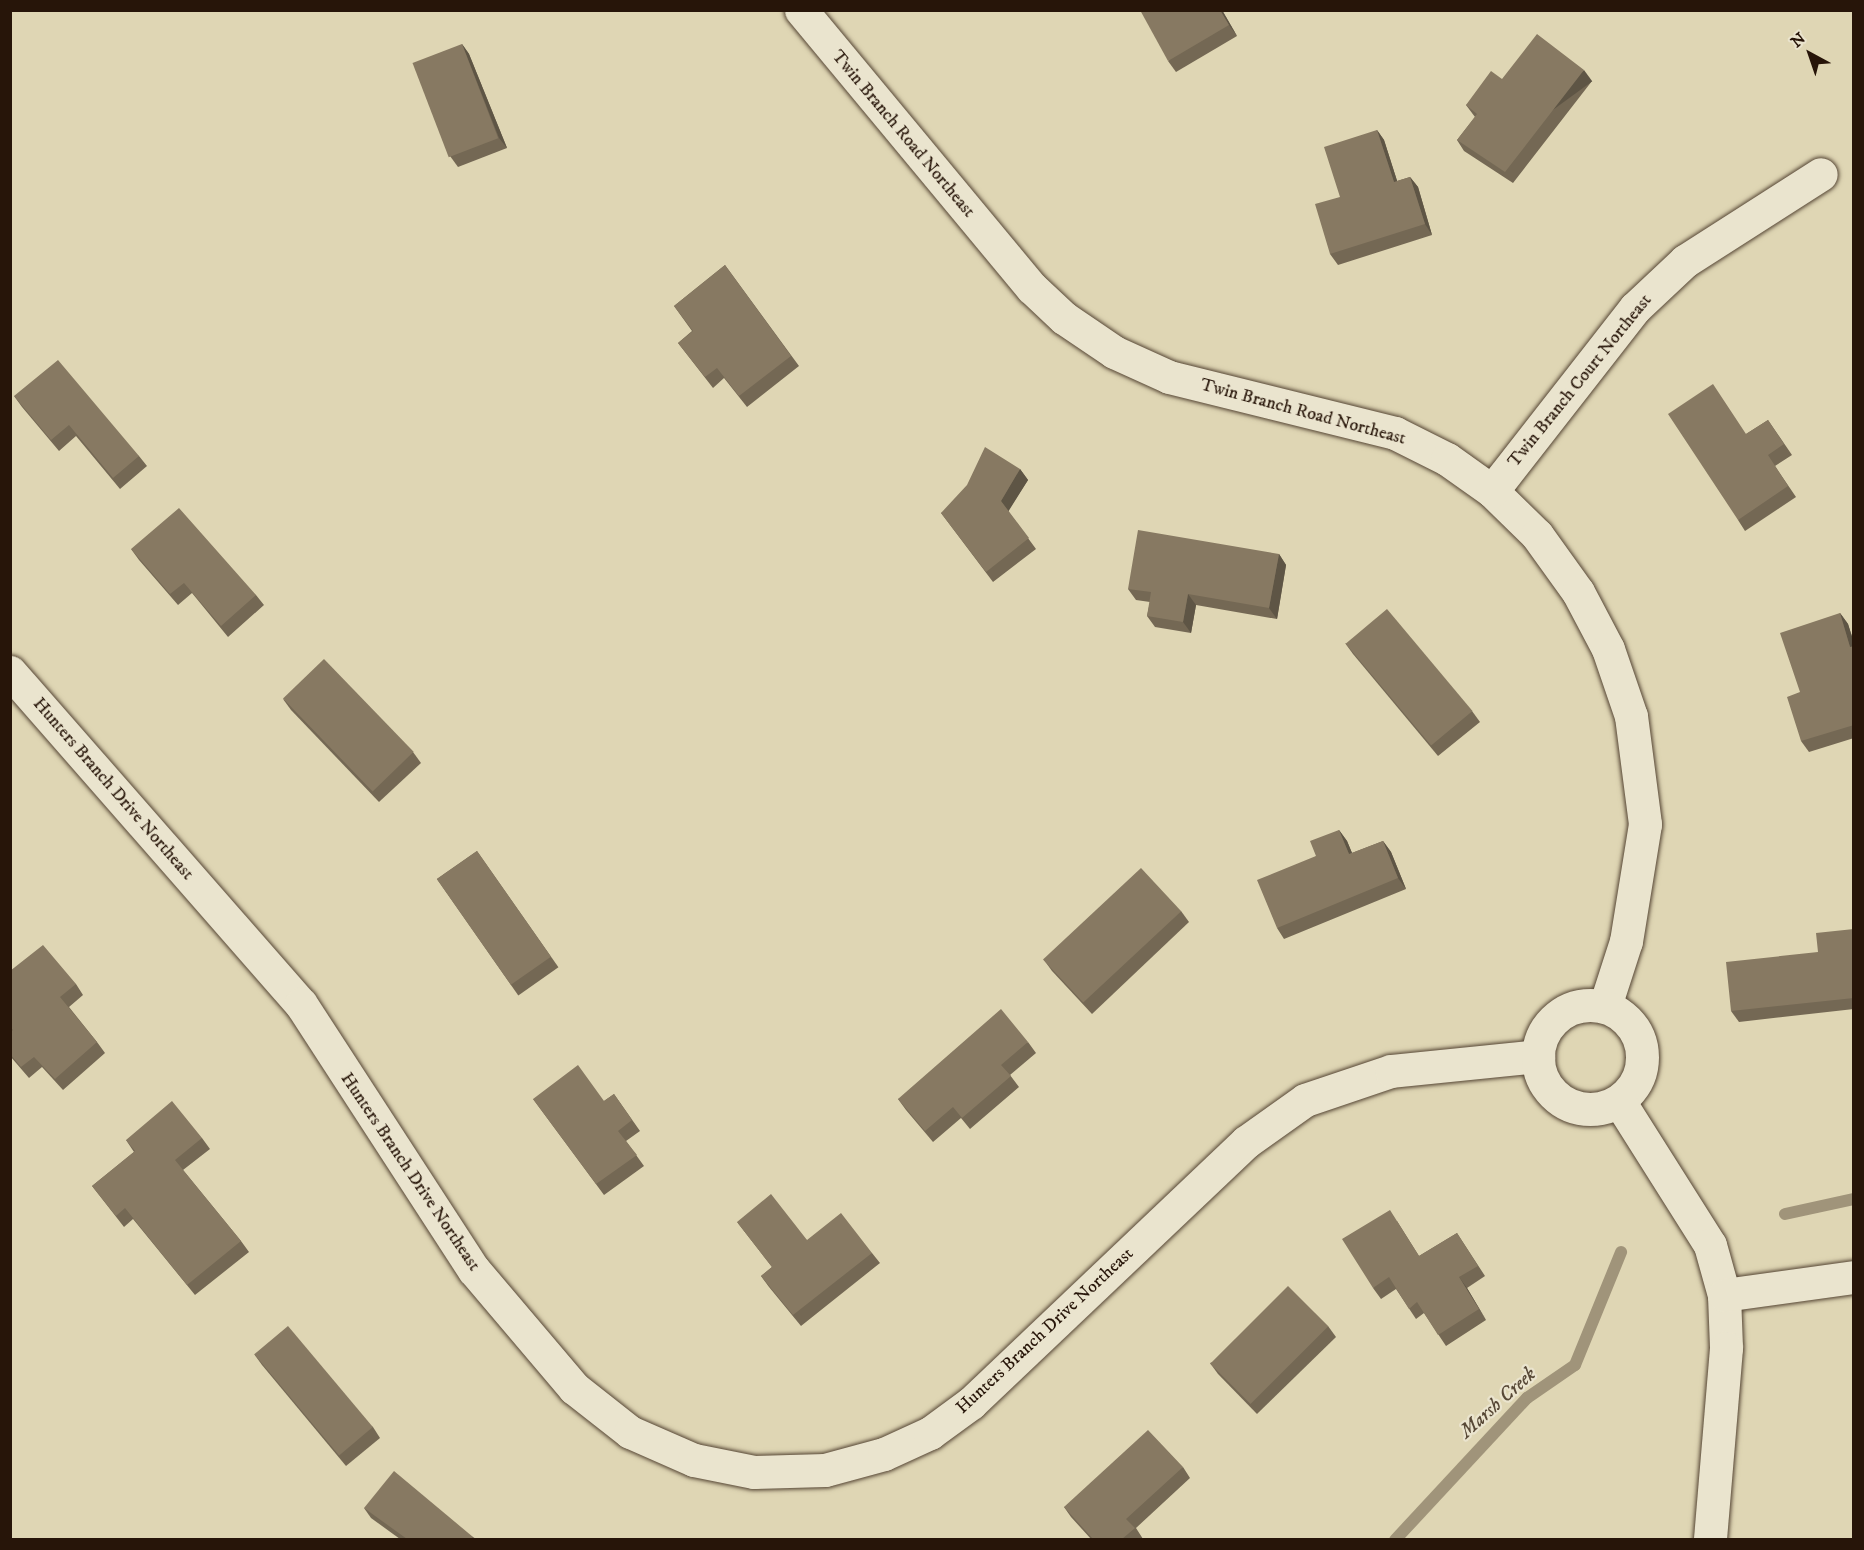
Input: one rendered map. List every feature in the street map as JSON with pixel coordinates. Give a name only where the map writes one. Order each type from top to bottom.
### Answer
[{"type":"street","name":"Twin Branch Road Northeast","points":[[801,10],[1032,288],[1064,318],[1114,352],[1169,377],[1395,434],[1447,459],[1492,490],[1537,535],[1578,592],[1608,649],[1630,716],[1645,824],[1626,941],[1605,1006]]},
{"type":"street","name":"Twin Branch Court Northeast","points":[[1492,490],[1635,308],[1685,261],[1821,174]]},
{"type":"street","name":"Hunters Branch Drive Northeast","points":[[10,672],[301,1004],[474,1270],[574,1388],[630,1432],[694,1460],[754,1472],[825,1470],[884,1455],[921,1437],[971,1403],[1246,1142],[1305,1100],[1391,1071],[1538,1056]]},
{"type":"street","points":[[1584,1005],[1605,1006],[1630,1024],[1642,1054],[1640,1074],[1619,1101],[1593,1110],[1562,1103],[1540,1074],[1538,1056],[1540,1038],[1559,1015],[1584,1005]]},
{"type":"street","points":[[1619,1101],[1710,1245],[1724,1294],[1726,1348],[1710,1539]]},
{"type":"street","points":[[1724,1294],[1854,1277]]},
{"type":"building","points":[[1140,10],[1220,10],[1229,25],[1168,61]]},
{"type":"building","points":[[1537,34],[1584,70],[1505,172],[1457,140],[1477,114],[1466,105],[1491,71],[1502,79]]},
{"type":"building","points":[[462,44],[498,138],[449,157],[413,63]]},
{"type":"building","points":[[1377,130],[1394,182],[1410,177],[1425,224],[1330,254],[1315,204],[1340,197],[1324,147]]},
{"type":"building","points":[[725,265],[791,356],[739,396],[717,368],[705,377],[678,343],[693,331],[674,306]]},
{"type":"building","points":[[58,360],[139,456],[113,478],[69,425],[51,440],[14,396]]},
{"type":"building","points":[[1713,384],[1746,434],[1768,420],[1784,444],[1768,455],[1788,486],[1738,520],[1668,414]]},
{"type":"building","points":[[985,447],[1020,469],[1001,501],[1029,538],[986,572],[941,513],[967,485]]},
{"type":"building","points":[[179,508],[256,595],[221,626],[184,583],[170,594],[131,549]]},
{"type":"building","points":[[1138,530],[1279,554],[1269,608],[1188,594],[1183,622],[1147,616],[1151,592],[1128,589]]},
{"type":"building","points":[[1387,609],[1472,711],[1431,746],[1346,644]]},
{"type":"building","points":[[1840,613],[1850,647],[1854,646],[1854,725],[1801,741],[1787,697],[1800,692],[1780,633]]},
{"type":"building","points":[[324,659],[414,752],[373,791],[283,699]]},
{"type":"building","points":[[1339,830],[1349,854],[1383,841],[1398,878],[1277,928],[1257,880],[1316,856],[1310,841]]},
{"type":"building","points":[[477,851],[551,957],[511,985],[437,879]]},
{"type":"building","points":[[1141,868],[1181,911],[1083,1003],[1043,959]]},
{"type":"building","points":[[1854,929],[1854,998],[1731,1011],[1726,962],[1818,952],[1816,933]]},
{"type":"building","points":[[43,945],[76,984],[60,997],[97,1042],[55,1079],[34,1057],[21,1067],[10,1054],[10,1032],[13,1030],[10,1027],[10,971]]},
{"type":"building","points":[[1001,1009],[1028,1042],[1001,1065],[1011,1076],[962,1118],[953,1107],[925,1131],[898,1099]]},
{"type":"building","points":[[578,1065],[604,1101],[614,1094],[632,1120],[618,1131],[637,1155],[596,1184],[533,1099]]},
{"type":"building","points":[[172,1101],[202,1138],[175,1160],[241,1241],[187,1285],[125,1208],[116,1216],[92,1186],[135,1151],[126,1140]]},
{"type":"building","points":[[771,1194],[807,1240],[841,1213],[872,1253],[793,1315],[761,1276],[772,1267],[737,1222]]},
{"type":"building","points":[[1390,1210],[1419,1256],[1457,1233],[1478,1266],[1459,1277],[1479,1309],[1438,1335],[1417,1302],[1409,1309],[1389,1277],[1373,1288],[1342,1239]]},
{"type":"building","points":[[1288,1286],[1328,1326],[1251,1404],[1210,1364]]},
{"type":"building","points":[[288,1326],[373,1427],[339,1455],[254,1354]]},
{"type":"building","points":[[1148,1430],[1183,1467],[1126,1519],[1135,1528],[1122,1539],[1093,1539],[1064,1507]]},
{"type":"building","points":[[394,1471],[473,1537],[471,1539],[407,1539],[364,1508]]},
{"type":"waterway","name":"Marsh Creek","points":[[1785,1214],[1854,1199]]},
{"type":"waterway","name":"Marsh Creek","points":[[1395,1540],[1527,1398],[1575,1365],[1621,1252]]}]
